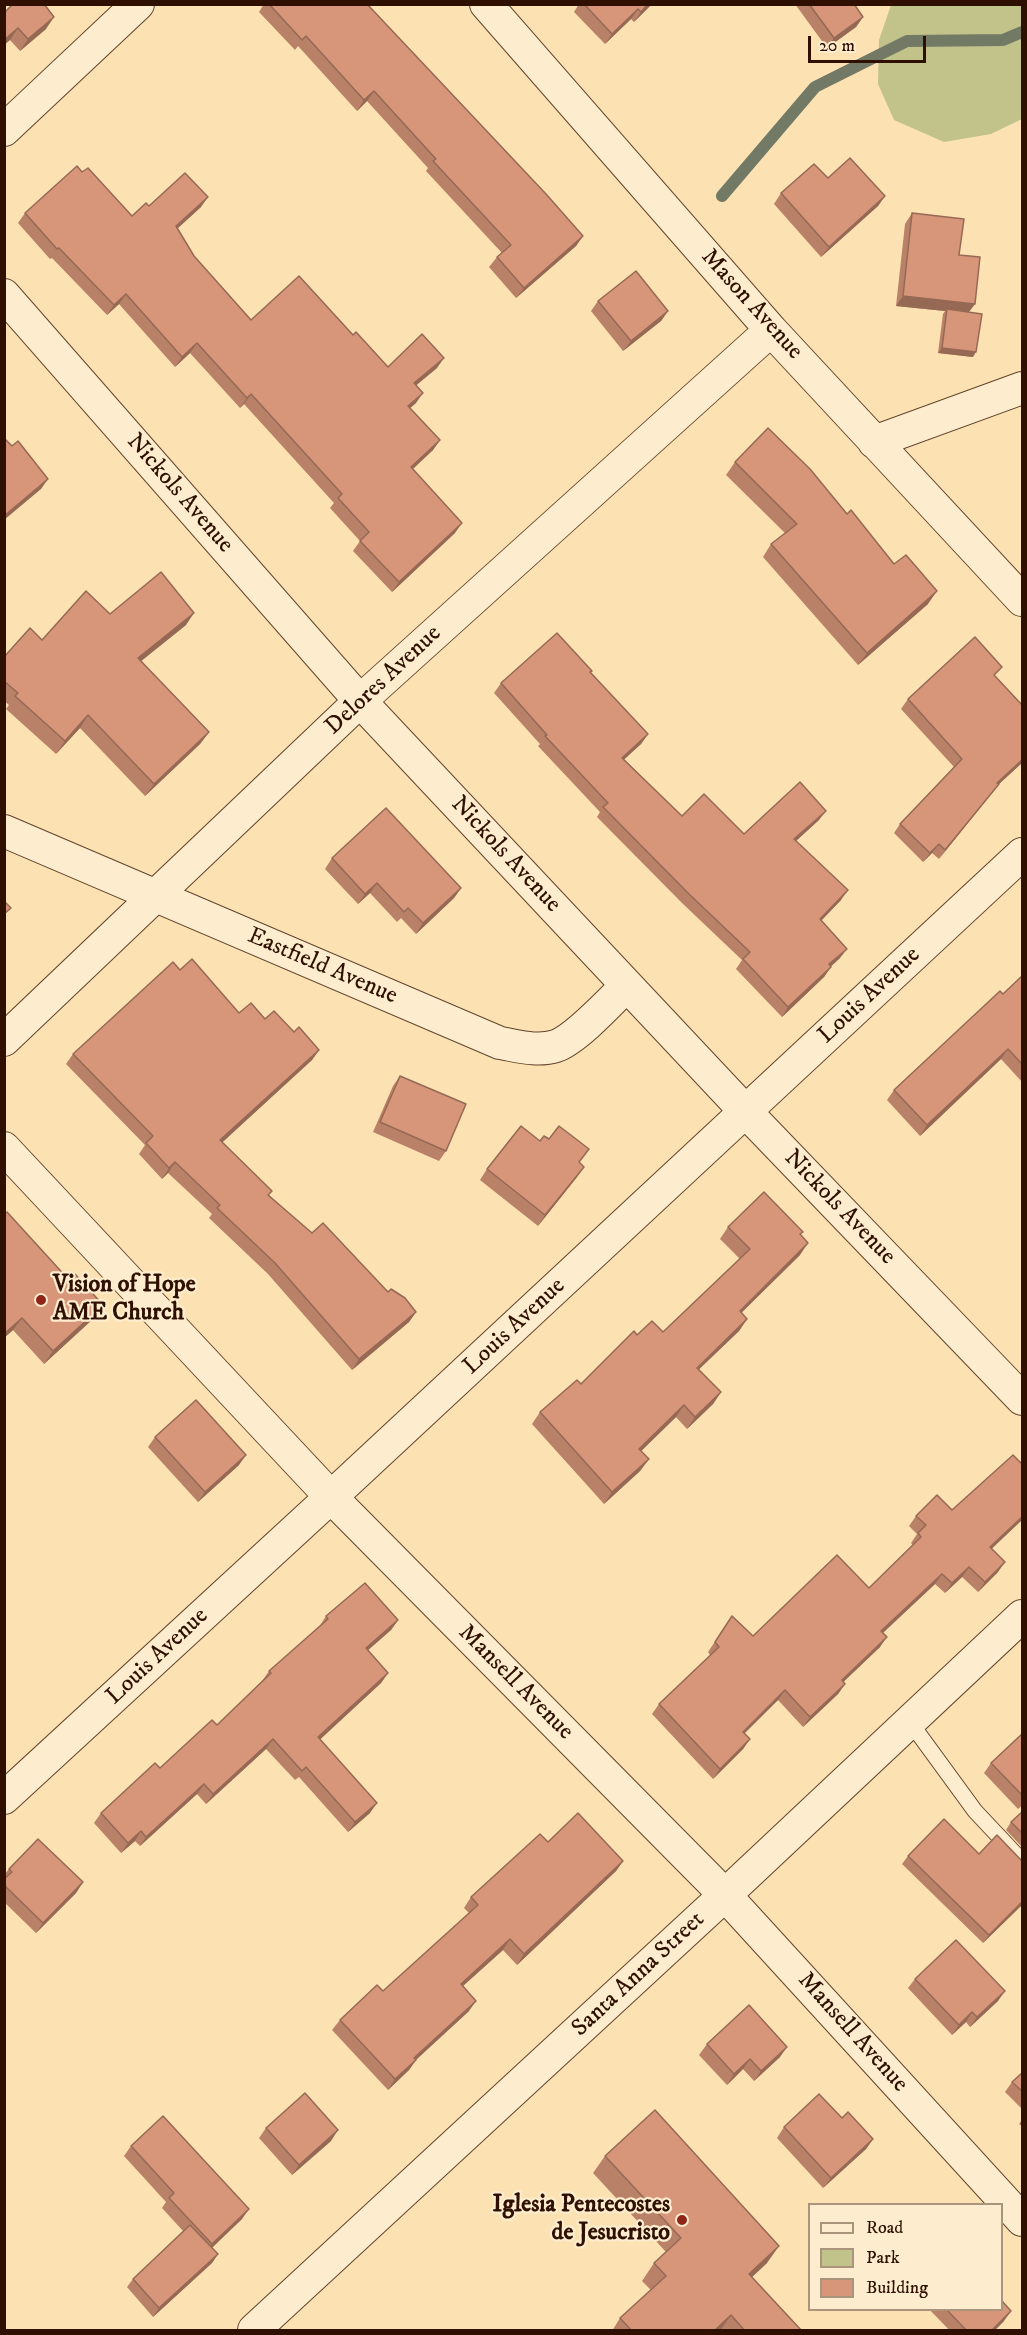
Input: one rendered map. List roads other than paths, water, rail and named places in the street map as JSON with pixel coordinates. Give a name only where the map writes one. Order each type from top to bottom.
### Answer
[{"type":"street","points":[[4,130],[138,4]]},
{"type":"street","name":"Mason Avenue","points":[[486,4],[771,330],[1023,600]]},
{"type":"street","name":"Nickols Avenue","points":[[4,295],[360,701],[746,1112],[1023,1399]]},
{"type":"street","name":"Delores Avenue","points":[[4,1041],[360,701],[771,330]]},
{"type":"street","points":[[874,442],[1023,388]]},
{"type":"street","name":"Eastfield Avenue","points":[[4,831],[500,1043],[532,1049],[557,1046],[589,1023],[627,985]]},
{"type":"street","name":"Louis Avenue","points":[[4,1798],[332,1497],[1023,854]]},
{"type":"street","name":"Mansell Avenue","points":[[4,1148],[332,1497],[725,1895],[1023,2220]]},
{"type":"street","name":"Santa Anna Street","points":[[254,2331],[1023,1616]]},
{"type":"lane","points":[[910,1722],[975,1811],[1023,1860]]},
{"type":"waterway","points":[[722,196],[815,87],[907,41],[1003,40],[1022,32]]},
{"type":"place","name":"Vision of Hope AME Church","points":[[41,1300]]},
{"type":"place","name":"Iglesia Pentecostes de Jesucristo","points":[[682,2220]]}]
